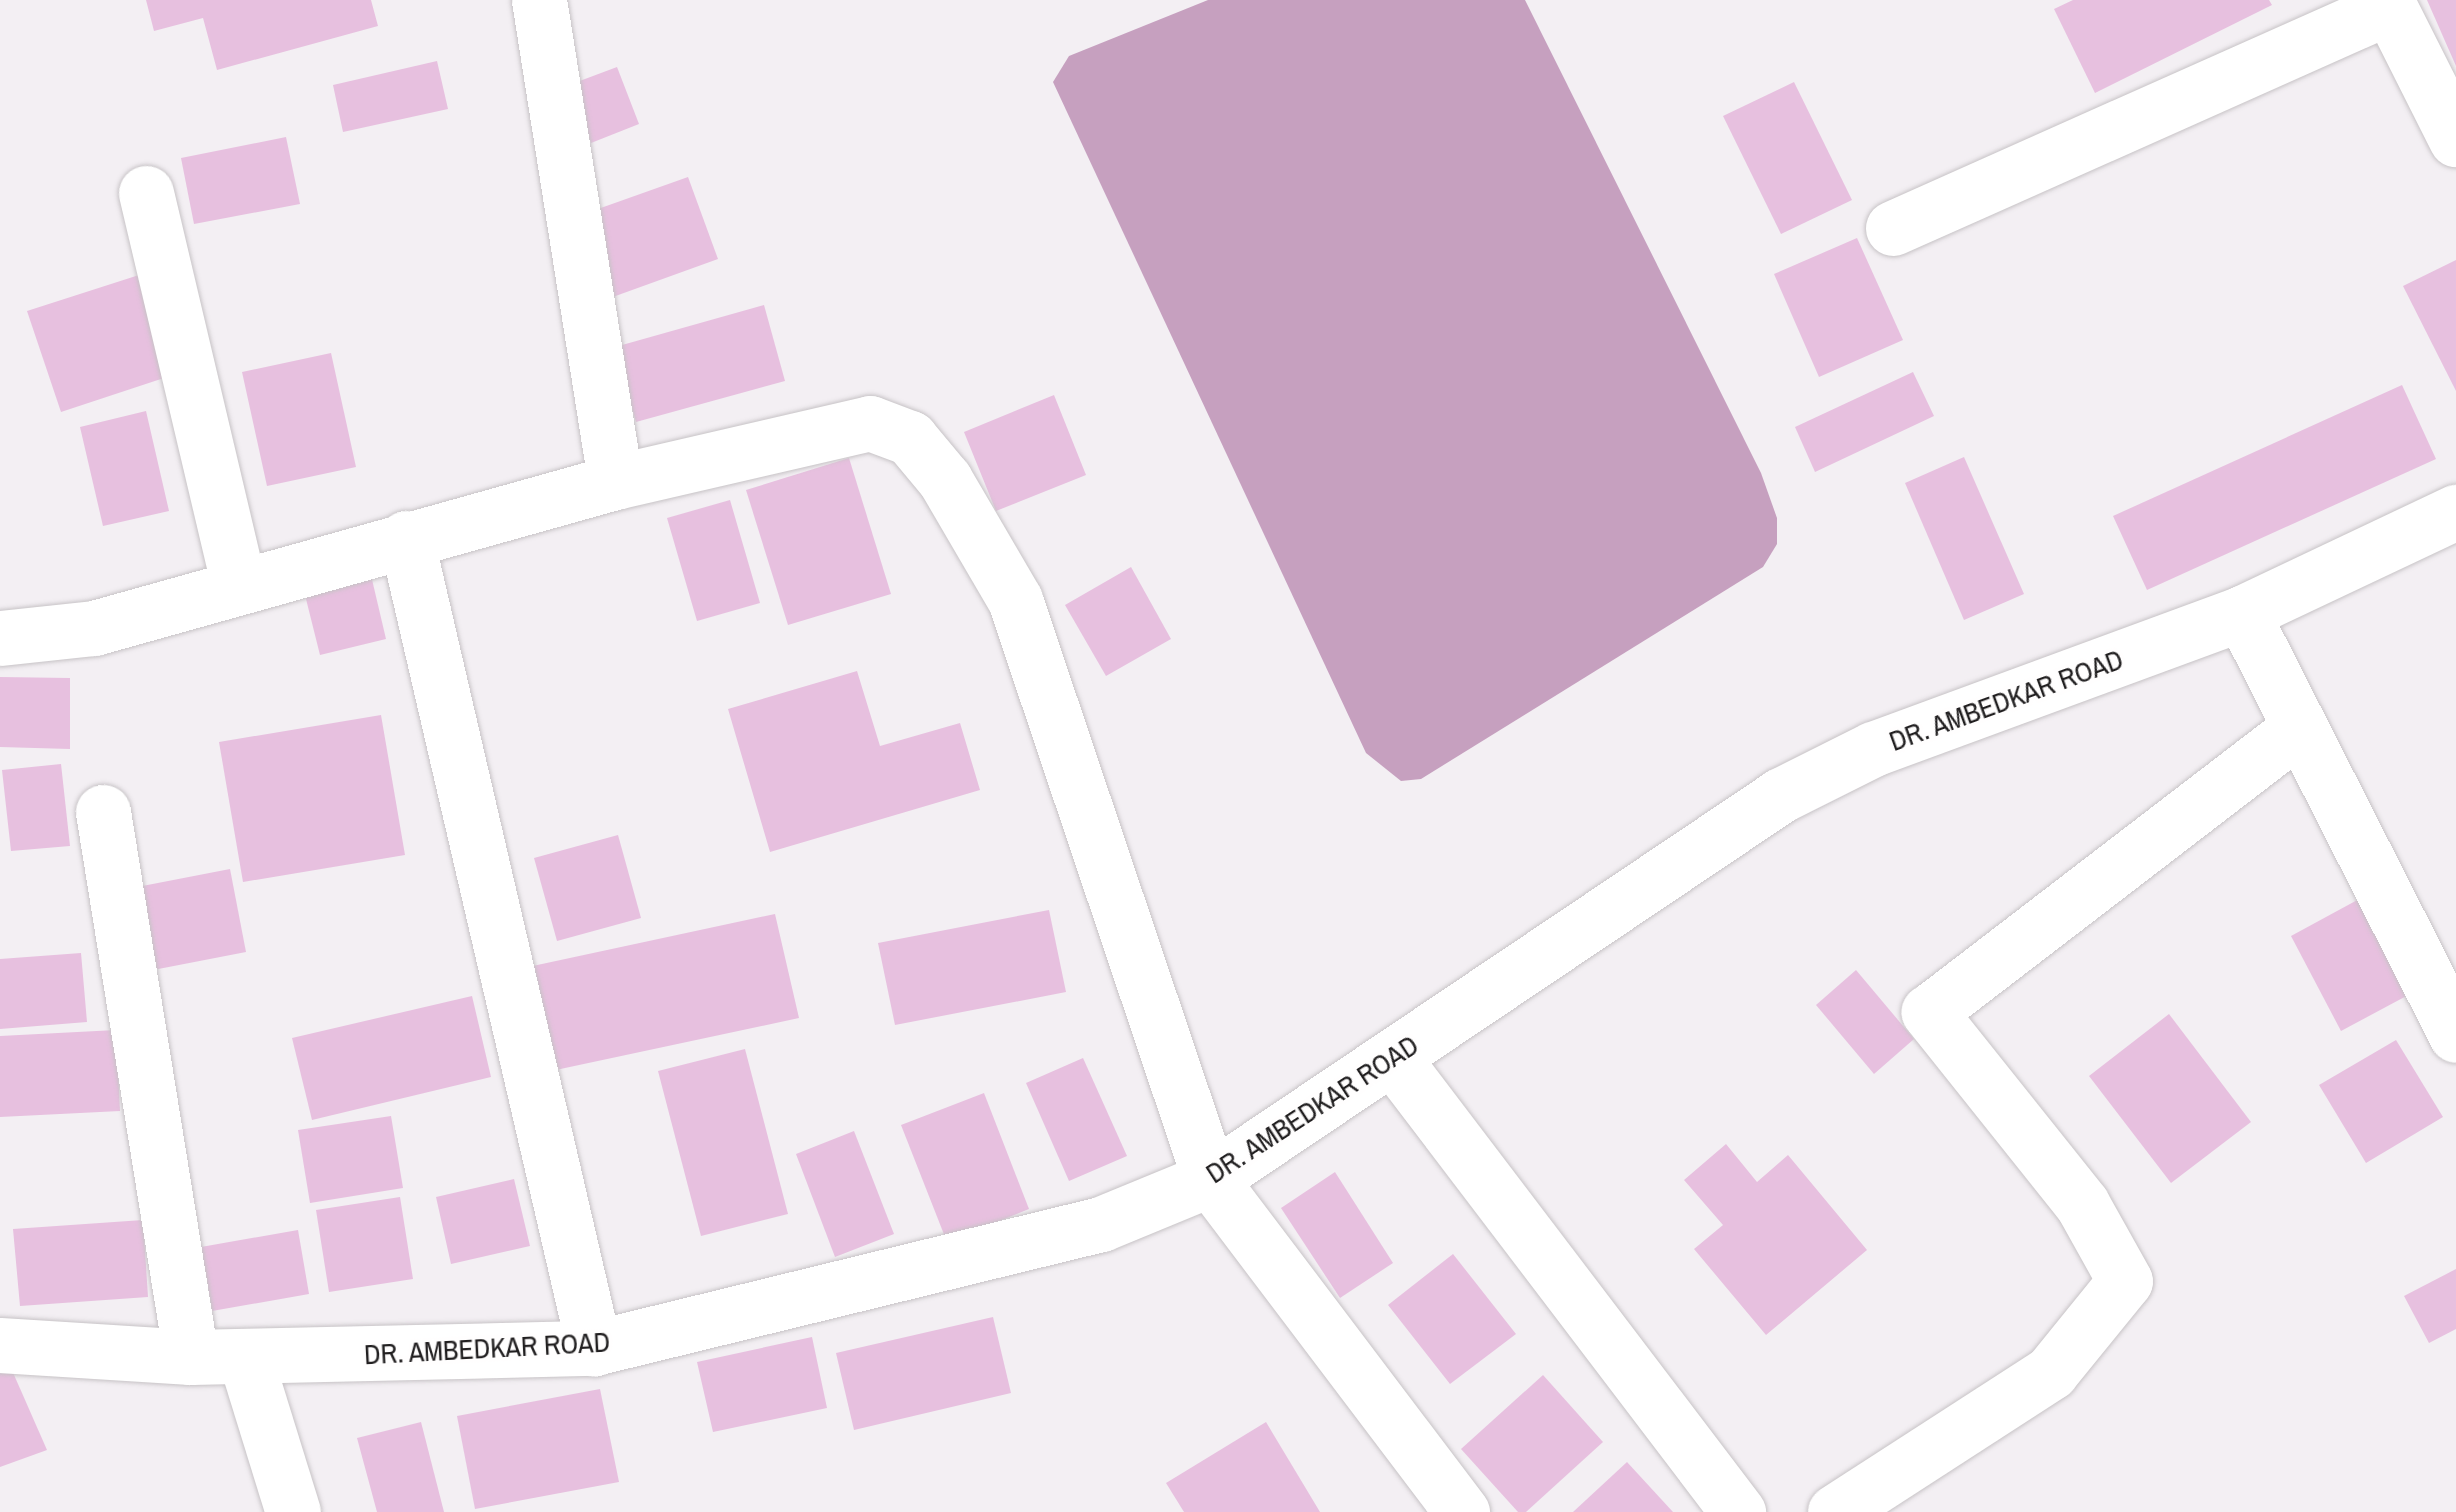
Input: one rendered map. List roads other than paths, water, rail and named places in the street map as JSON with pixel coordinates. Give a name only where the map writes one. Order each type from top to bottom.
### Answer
[{"type":"street","points":[[539,0],[615,482]]},
{"type":"street","points":[[1893,228],[2387,4],[2456,139]]},
{"type":"street","points":[[146,194],[239,586]]},
{"type":"street","points":[[0,638],[94,628],[615,482],[870,423],[910,438],[944,480],[1015,600],[1210,1179],[1442,1504]]},
{"type":"street","name":"DR. AMBEDKAR ROAD","points":[[0,1345],[191,1357],[594,1348],[1102,1224],[1210,1179],[1781,795],[1873,748],[2242,612],[2456,512]]},
{"type":"street","points":[[406,538],[594,1348]]},
{"type":"street","points":[[2242,612],[2456,1035]]},
{"type":"street","points":[[1835,1512],[2052,1372],[2124,1281],[2082,1204],[1929,1012],[2299,728]]},
{"type":"street","points":[[102,812],[191,1357]]},
{"type":"street","points":[[1392,1057],[1738,1512]]},
{"type":"street","points":[[244,1357],[293,1512]]}]
